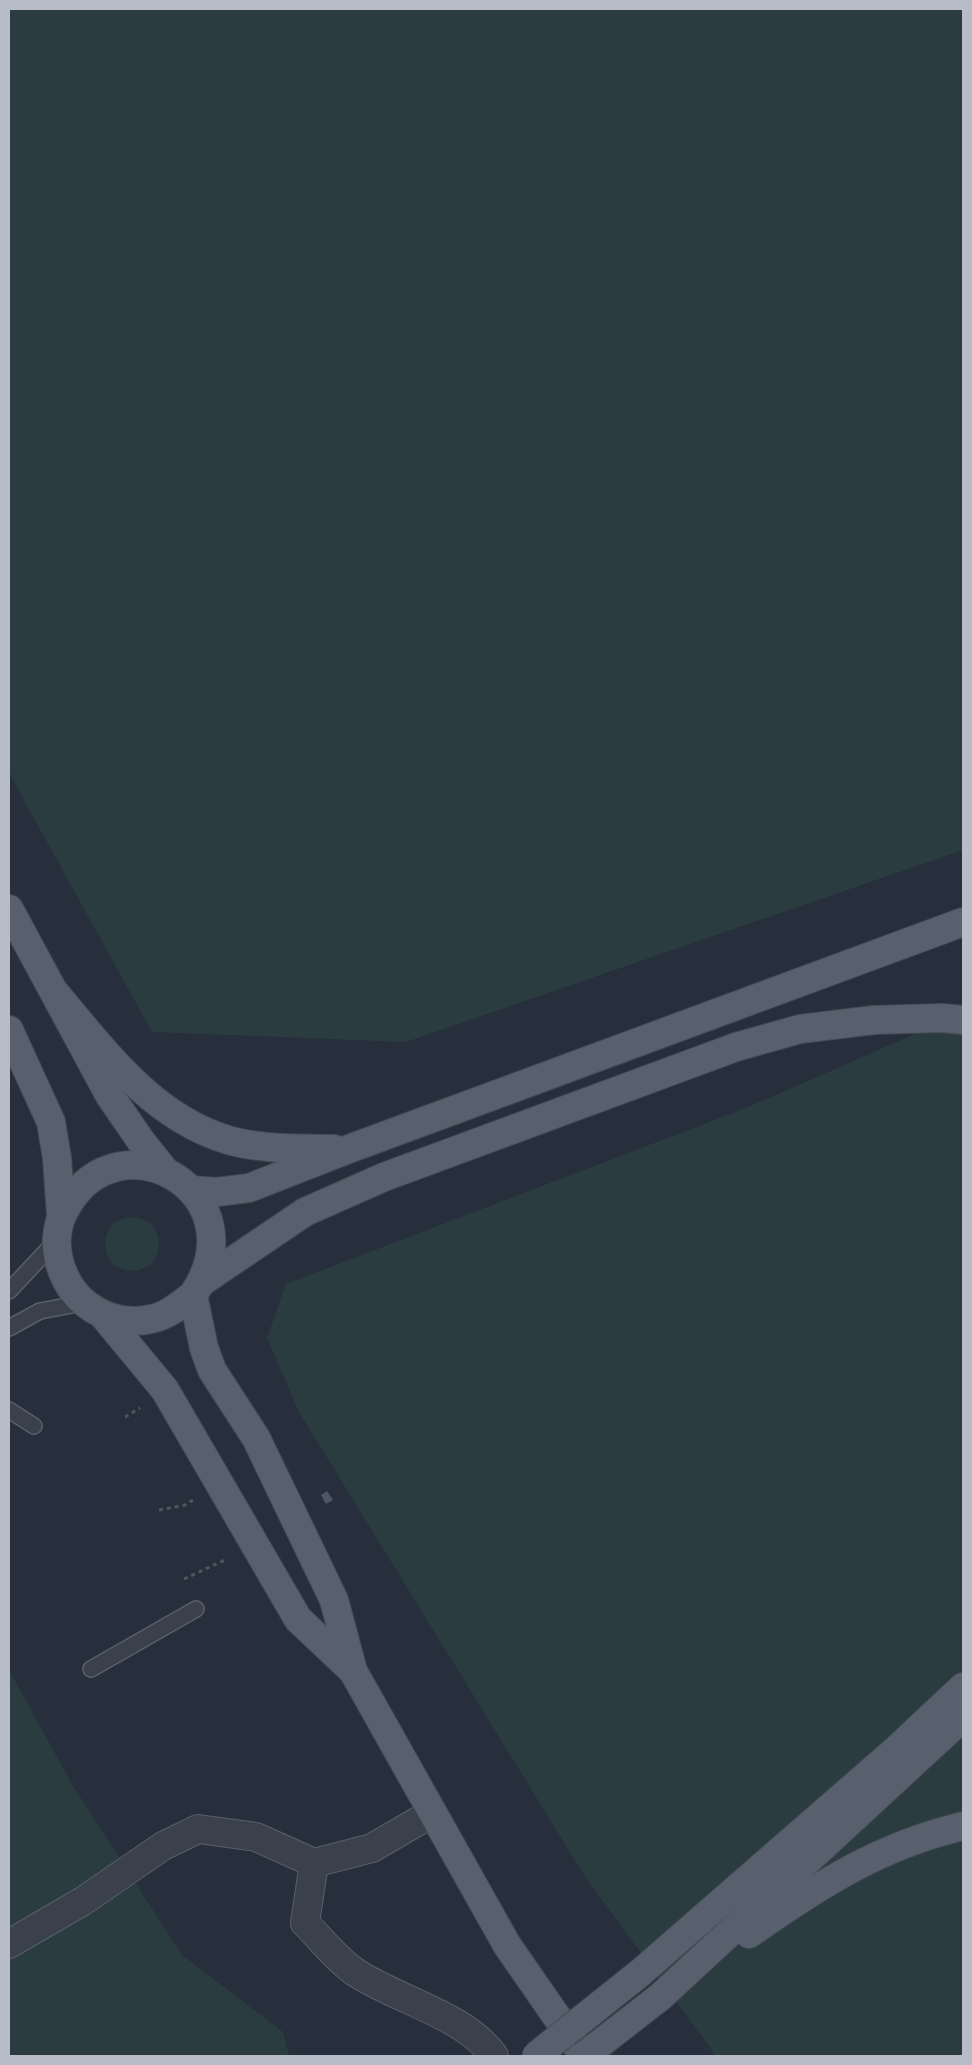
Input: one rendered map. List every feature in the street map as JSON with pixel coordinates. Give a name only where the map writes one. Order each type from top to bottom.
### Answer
[{"type":"main road","points":[[9,910],[110,1096],[141,1141],[165,1171],[191,1190],[205,1210],[212,1233],[211,1258],[198,1288],[204,1348],[212,1370],[256,1438],[334,1600],[353,1671],[508,1946],[584,2056],[660,1997],[804,1895],[877,1854],[927,1834],[963,1826]]},
{"type":"main road","points":[[191,1190],[217,1192],[249,1188],[346,1150],[963,922]]},
{"type":"main road","points":[[56,994],[118,1067],[138,1086],[168,1110],[202,1130],[229,1140],[256,1144],[346,1150]]},
{"type":"main road","points":[[93,1309],[127,1321],[151,1319],[174,1310],[198,1288],[305,1212],[366,1185],[736,1047],[800,1030],[874,1020],[942,1018],[963,1020]]},
{"type":"main road","points":[[9,1030],[50,1122],[57,1158],[59,1264],[65,1278],[165,1390],[298,1619],[353,1671]]},
{"type":"main road","points":[[58,1228],[74,1193],[92,1177],[116,1167],[141,1165],[165,1171]]},
{"type":"main road","points":[[898,1749],[963,1670]]},
{"type":"main road","points":[[536,2056],[640,1973],[898,1749],[963,1687]]},
{"type":"main road","points":[[660,1997],[963,1716]]},
{"type":"street","points":[[9,1944],[83,1901],[163,1846],[198,1829],[256,1837],[314,1863],[372,1848],[432,1813]]},
{"type":"street","points":[[314,1863],[305,1923],[352,1970],[377,1985],[462,2026],[486,2044],[494,2056]]},
{"type":"lane","points":[[9,1291],[58,1228]]},
{"type":"lane","points":[[9,1328],[40,1311],[93,1309]]},
{"type":"lane","points":[[9,1410],[34,1426]]},
{"type":"lane","points":[[91,1670],[196,1609]]},
{"type":"path","points":[[159,1510],[185,1505],[198,1498]]},
{"type":"path","points":[[184,1579],[231,1557]]},
{"type":"shaded area","points":[[9,9],[963,9],[963,850],[406,1042],[152,1032],[9,773]]},
{"type":"shaded area","points":[[963,1013],[963,2056],[716,2056],[584,1875],[299,1412],[267,1338],[286,1284],[746,1108]]},
{"type":"shaded area","points":[[132,1217],[142,1219],[151,1225],[157,1234],[159,1244],[157,1254],[151,1263],[142,1269],[132,1271],[122,1269],[113,1263],[107,1254],[105,1244],[107,1234],[113,1225],[122,1219]]},
{"type":"shaded area","points":[[9,1670],[73,1786],[182,1955],[283,2032],[289,2056],[9,2056]]},
{"type":"building","points":[[327,1491],[333,1500],[326,1504],[321,1495]]}]
